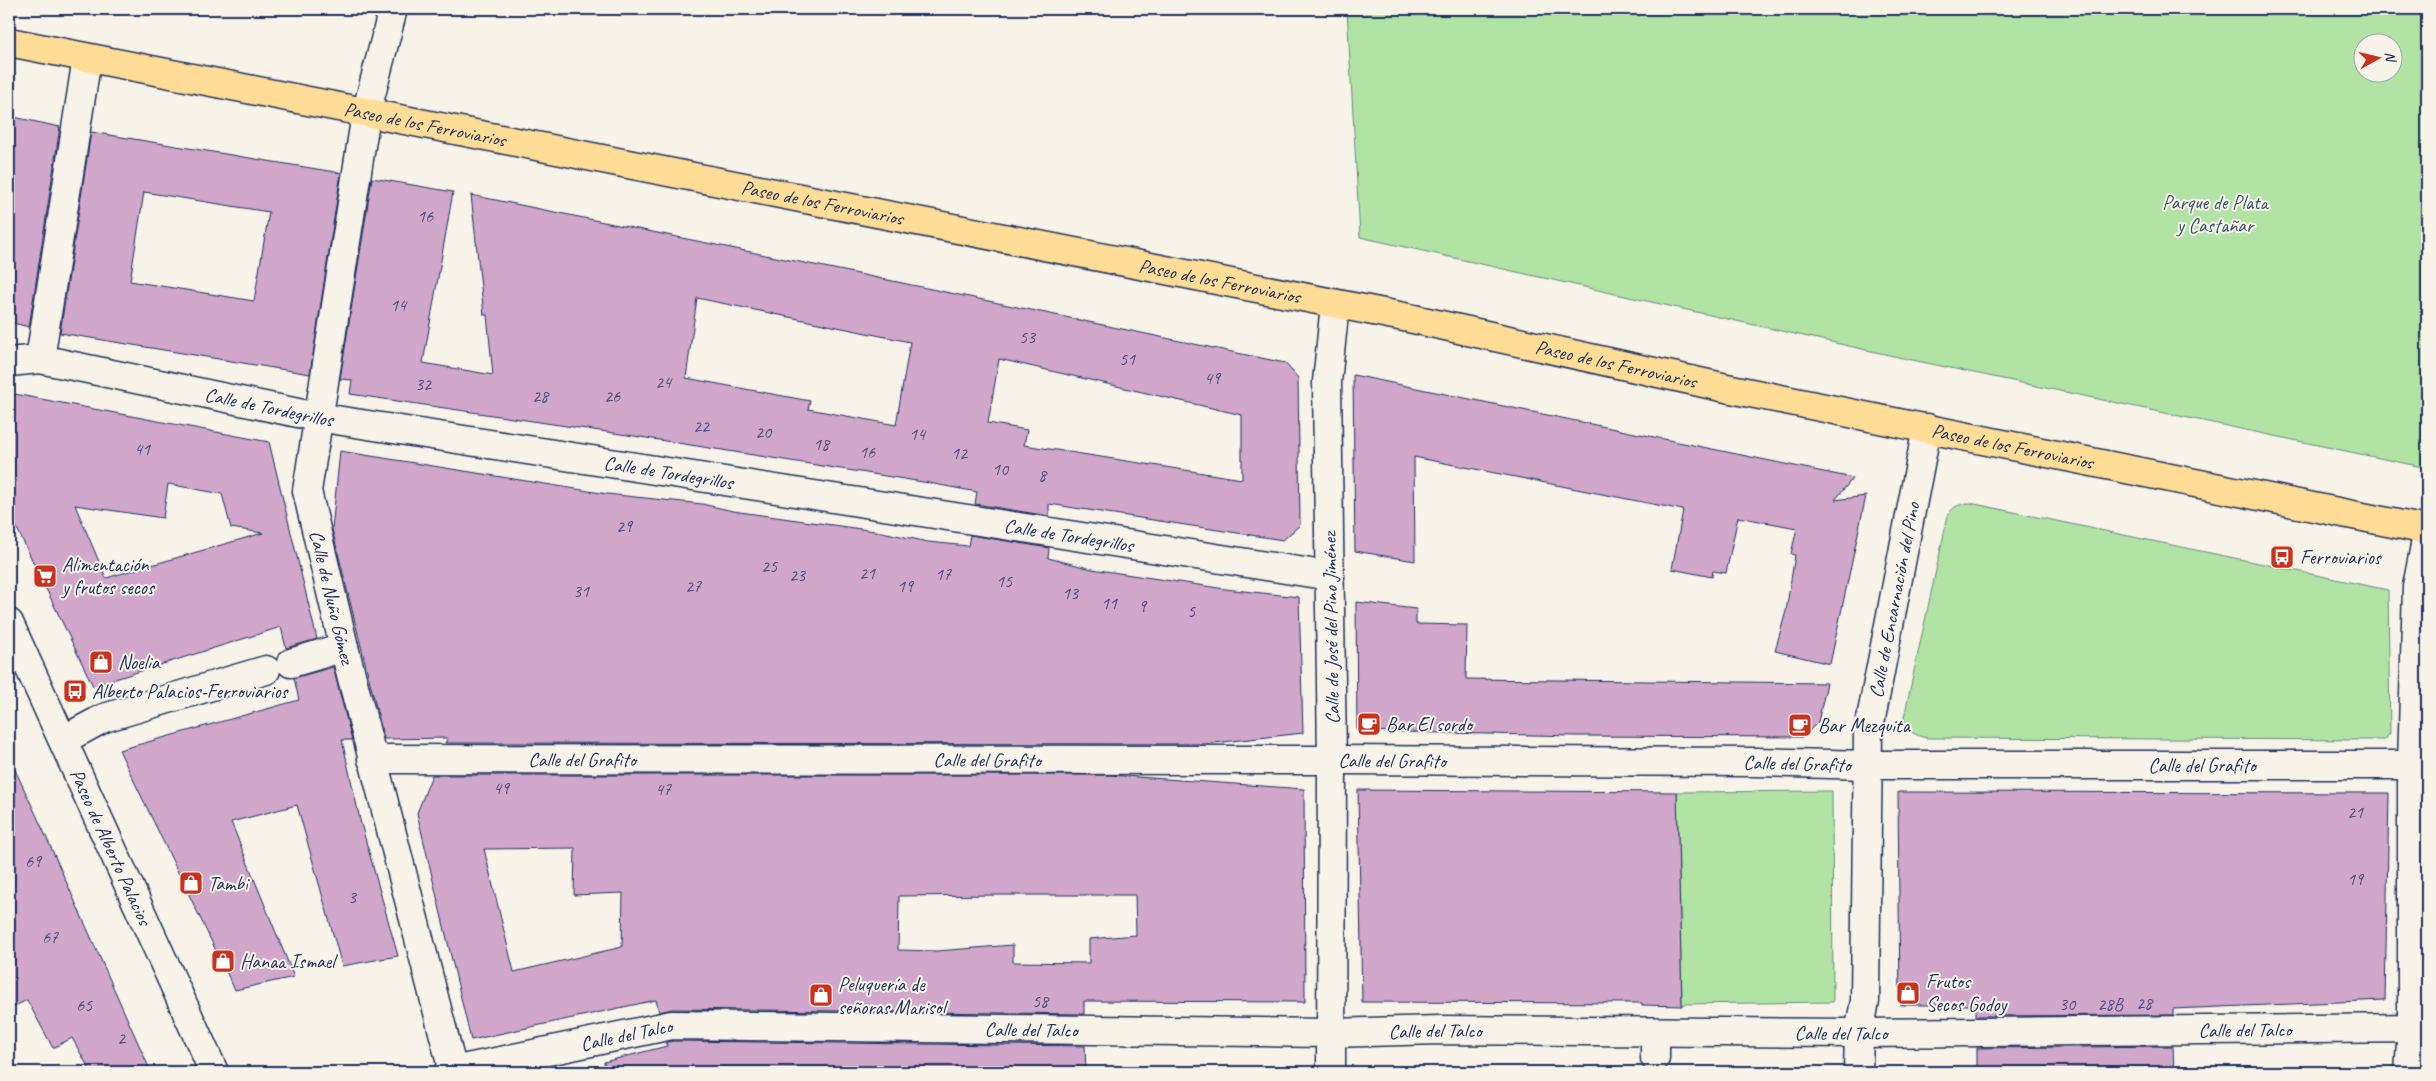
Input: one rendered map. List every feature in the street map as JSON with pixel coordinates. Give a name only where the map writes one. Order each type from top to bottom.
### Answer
[{"type":"main road","name":"Paseo de los Ferroviarios","points":[[9,42],[1336,304],[1601,359],[1731,389],[2427,530]]},
{"type":"street","name":"Calle de Nuño Gómez","points":[[392,9],[366,114],[317,417],[307,491],[450,1072]]},
{"type":"street","points":[[40,359],[87,58]]},
{"type":"street","name":"Calle de José del Pino Jiménez","points":[[1331,1072],[1332,760],[1328,382],[1336,304]]},
{"type":"street","name":"Calle de Tordegrillos","points":[[9,362],[40,359],[317,417],[1330,576]]},
{"type":"street","name":"Calle de Encarnación del Pino","points":[[1858,1072],[1859,1033],[1866,1001],[1868,734],[1927,428]]},
{"type":"street","points":[[2409,1072],[2420,1029],[2412,765],[2417,587],[2427,535]]},
{"type":"street","name":"Paseo de Alberto Palacios","points":[[9,623],[214,1072]]},
{"type":"street","points":[[63,740],[104,718],[344,647]]},
{"type":"street","name":"Calle del Grafito","points":[[372,759],[1332,760],[1746,762],[1867,765],[2412,765]]},
{"type":"street","name":"Calle del Talco","points":[[450,1072],[672,1025],[1330,1033],[1439,1030],[1655,1045],[1859,1033],[2420,1029]]},
{"type":"green space","name":"Parque de Plata y Castañar","points":[[1347,9],[2427,9],[2427,468],[1898,357],[1360,237]]},
{"type":"green space","points":[[1970,503],[2388,590],[2390,733],[2385,740],[1927,738],[1914,734],[1907,726],[1904,717],[1948,515],[1957,506]]},
{"type":"green space","points":[[1832,791],[1833,1002],[1682,1004],[1677,792]]},
{"type":"building","points":[[9,116],[60,127],[29,327],[9,322]]},
{"type":"building","points":[[91,132],[341,173],[310,374],[60,333]],"holes":[[[144,192],[269,212],[254,301],[130,281]]]},
{"type":"building","points":[[372,178],[453,192],[423,363],[493,375],[487,315],[484,315],[471,195],[1285,363],[1298,378],[1300,525],[1283,540],[1049,504],[1049,516],[975,504],[977,492],[929,483],[634,436],[350,394],[352,380],[340,379]],"holes":[[[697,298],[910,342],[896,425],[808,409],[810,401],[686,378]],[[999,359],[1242,415],[1242,479],[1024,445],[1027,430],[988,423]]]},
{"type":"building","points":[[1353,375],[1853,478],[1835,500],[1866,496],[1830,664],[1775,651],[1786,611],[1795,555],[1791,554],[1797,528],[1738,517],[1726,573],[1713,571],[1712,577],[1672,569],[1683,510],[1414,457],[1415,561],[1355,551]]},
{"type":"building","points":[[9,393],[269,442],[317,639],[286,648],[281,627],[93,686],[9,512]],"holes":[[[168,484],[222,494],[231,528],[263,533],[106,578],[75,505],[163,518]]]},
{"type":"building","points":[[340,451],[607,494],[702,504],[733,511],[882,532],[928,542],[968,546],[970,535],[1049,548],[1048,558],[1092,569],[1225,589],[1299,597],[1303,733],[1205,744],[445,743],[448,738],[384,739],[332,529]]},
{"type":"building","points":[[1356,602],[1416,609],[1416,624],[1467,625],[1466,679],[1827,683],[1818,722],[1803,737],[1576,736],[1357,731]]},
{"type":"building","points":[[333,667],[352,740],[342,740],[360,820],[398,956],[342,966],[297,805],[231,822],[294,977],[235,990],[119,750],[299,700],[294,678]]},
{"type":"building","points":[[9,757],[151,1072],[91,1072],[72,1038],[53,1048],[27,1000],[9,1009]]},
{"type":"building","points":[[432,775],[1110,775],[1304,789],[1305,1002],[1084,1001],[1084,1014],[672,1009],[659,1012],[656,1000],[471,1040],[417,813]],"holes":[[[575,848],[574,895],[623,893],[622,947],[514,972],[484,849]],[[1135,895],[1136,935],[1089,939],[1089,963],[1013,962],[1013,945],[937,951],[898,950],[899,896]]]},
{"type":"building","points":[[1358,790],[1677,792],[1682,1006],[1642,1005],[1642,1003],[1362,1002]]},
{"type":"building","points":[[1898,792],[2389,793],[2385,1000],[2173,1009],[2173,1015],[1976,1016],[1976,1005],[1900,1005]]},
{"type":"building","points":[[666,1042],[1085,1046],[1086,1072],[605,1072],[604,1062],[667,1046]]},
{"type":"building","points":[[2173,1046],[2174,1072],[1977,1072],[1977,1048]]},
{"type":"place","name":"Ferroviarios","points":[[2282,557]]},
{"type":"place","name":"Alimentación y frutos secos","points":[[45,576]]},
{"type":"place","name":"Noelia","points":[[101,662]]},
{"type":"place","name":"Alberto Palacios-Ferroviarios","points":[[75,691]]},
{"type":"place","name":"Bar El sordo","points":[[1369,724]]},
{"type":"place","name":"Bar Mezquita","points":[[1800,725]]},
{"type":"place","name":"Tambi","points":[[191,883]]},
{"type":"place","name":"Hanaa Ismael","points":[[223,961]]},
{"type":"place","name":"Frutos Secos Godoy","points":[[1908,993]]},
{"type":"place","name":"Peluquería de señoras Marisol","points":[[821,995]]}]
